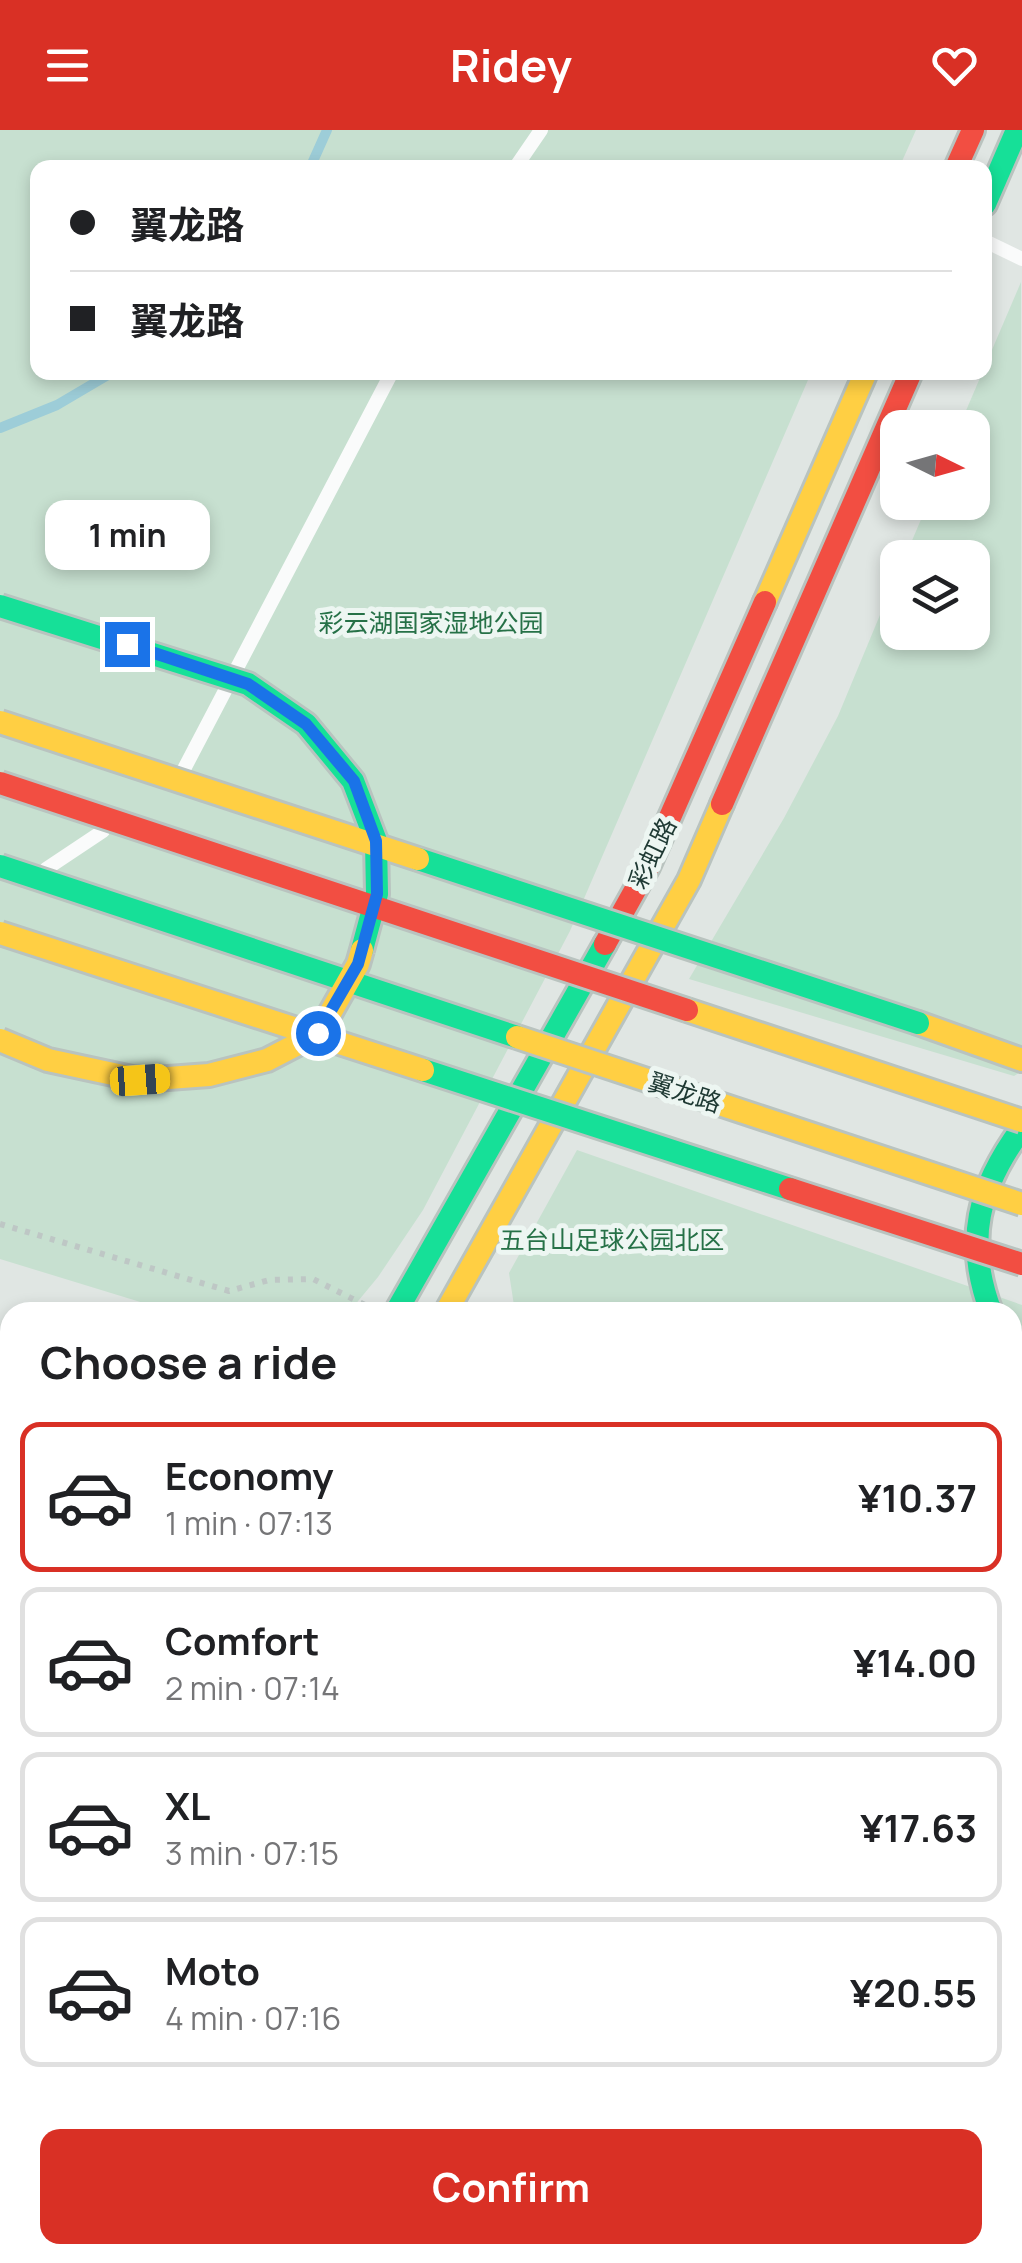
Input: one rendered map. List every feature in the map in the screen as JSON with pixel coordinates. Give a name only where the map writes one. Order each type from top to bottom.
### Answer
[{"type":"main road","points":[[959,160],[972,130]]},
{"type":"main road","points":[[992,188],[1017,130]]},
{"type":"main road","name":"彩虹路","points":[[402,1302],[648,867],[862,380]]},
{"type":"main road","name":"彩虹路","points":[[452,1302],[689,880],[908,380]]},
{"type":"main road","points":[[0,606],[248,684],[306,724],[354,781],[376,841],[377,894],[358,964],[318,1033],[267,1060],[209,1075],[140,1080],[48,1060],[0,1040]]},
{"type":"main road","points":[[0,722],[1022,1060]]},
{"type":"main road","points":[[0,783],[1022,1125],[1004,1150],[982,1196],[976,1249],[987,1302]]},
{"type":"main road","name":"翼龙路","points":[[0,866],[1022,1204]]},
{"type":"main road","points":[[0,934],[1022,1264]]},
{"type":"main road","points":[[918,1023],[1022,1046]]},
{"type":"lane","points":[[520,160],[541,130]]},
{"type":"lane","points":[[992,245],[1022,260]]},
{"type":"lane","points":[[163,790],[179,779],[388,380]]},
{"type":"lane","points":[[16,889],[130,812]]},
{"type":"path","points":[[0,1224],[229,1291],[270,1280],[313,1278],[360,1302]]},
{"type":"green space","name":"彩云湖国家湿地公园","points":[[0,130],[916,130],[903,160],[30,160],[30,380],[808,380],[570,931],[423,1210],[357,1302],[140,1302],[0,1259]]},
{"type":"green space","points":[[1021,282],[1022,1071],[1014,1076],[689,979],[784,818],[838,716],[880,615],[880,650],[990,650],[990,540],[912,540],[921,520],[990,520],[990,410],[966,410],[979,380],[992,380],[992,350]]},
{"type":"green space","name":"五台山足球公园北区","points":[[577,1150],[1013,1302],[513,1302],[509,1273]]},
{"type":"waterway","points":[[314,160],[327,130]]},
{"type":"waterway","points":[[0,428],[57,405],[99,380]]},
{"type":"traffic: fast","points":[[992,188],[1017,130]]},
{"type":"traffic: fast","points":[[0,606],[248,684],[306,724],[353,781],[376,841],[377,894],[362,950]]},
{"type":"traffic: fast","points":[[418,859],[918,1023]]},
{"type":"traffic: fast","points":[[0,866],[517,1037]]},
{"type":"traffic: fast","points":[[402,1302],[605,944]]},
{"type":"traffic: fast","points":[[423,1070],[790,1189]]},
{"type":"traffic: fast","points":[[988,1302],[978,1261],[980,1215],[995,1172],[1022,1128]]},
{"type":"traffic: slow","points":[[765,602],[862,380]]},
{"type":"traffic: slow","points":[[0,722],[418,859]]},
{"type":"traffic: slow","points":[[452,1302],[689,880],[722,804]]},
{"type":"traffic: slow","points":[[0,933],[423,1070]]},
{"type":"traffic: slow","points":[[0,1040],[48,1060],[141,1080],[209,1075],[267,1060],[319,1033],[362,950]]},
{"type":"traffic: slow","points":[[687,1010],[1022,1121]]},
{"type":"traffic: slow","points":[[918,1023],[1022,1060]]},
{"type":"traffic: slow","points":[[517,1037],[1022,1204]]},
{"type":"traffic: jam","points":[[960,160],[973,130]]},
{"type":"traffic: jam","points":[[722,804],[908,380]]},
{"type":"traffic: jam","points":[[605,944],[648,867],[765,602]]},
{"type":"traffic: jam","points":[[0,783],[687,1010]]},
{"type":"traffic: jam","points":[[790,1189],[1022,1264]]},
{"type":"route","points":[[127,644],[248,684],[306,724],[354,781],[376,841],[377,894],[358,964],[318,1033]]}]
